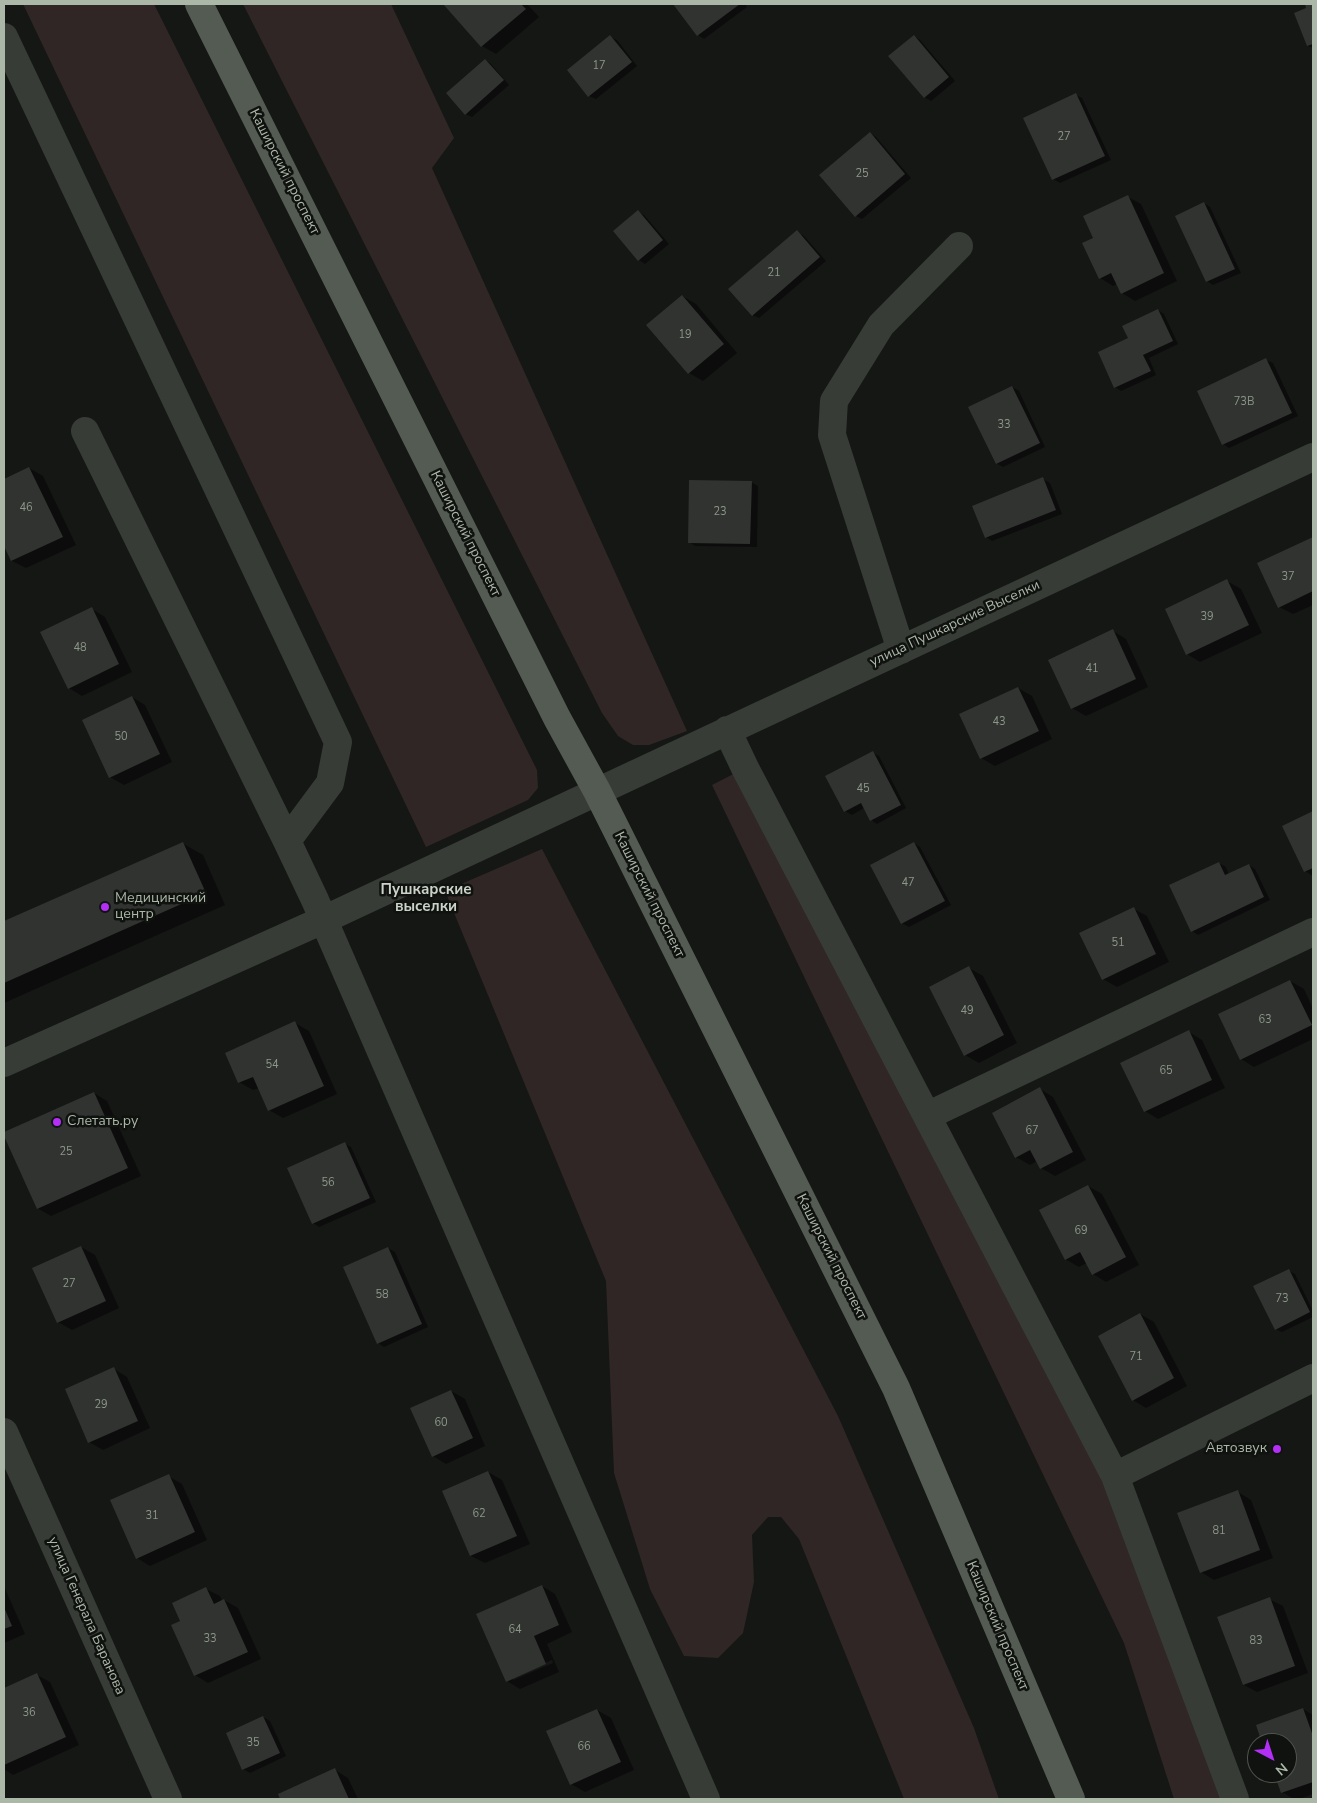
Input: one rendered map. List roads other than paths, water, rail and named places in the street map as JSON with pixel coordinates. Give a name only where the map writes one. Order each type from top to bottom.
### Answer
[{"type":"main road","name":"Каширский проспект","points":[[199,4],[896,1388],[1071,1799]]},
{"type":"street","points":[[4,37],[338,742],[330,784],[287,841]]},
{"type":"street","points":[[900,650],[832,435],[834,401],[881,325],[959,246]]},
{"type":"street","points":[[85,431],[287,841],[323,920],[706,1799]]},
{"type":"street","name":"улица Пушкарские Выселки","points":[[4,1063],[323,920],[1313,457]]},
{"type":"street","points":[[727,730],[749,777],[1115,1476],[1235,1799]]},
{"type":"street","points":[[926,1116],[1313,932]]},
{"type":"street","points":[[1115,1476],[1313,1378]]},
{"type":"street","name":"улица Генерала Баранова","points":[[4,1432],[168,1799]]},
{"type":"place","name":"Медицинский центр","points":[[105,907]]},
{"type":"place","name":"Слетать.ру","points":[[57,1122]]},
{"type":"place","name":"Автозвук","points":[[1277,1449]]},
{"type":"district","name":"Пушкарские выселки","points":[[426,898]]}]
